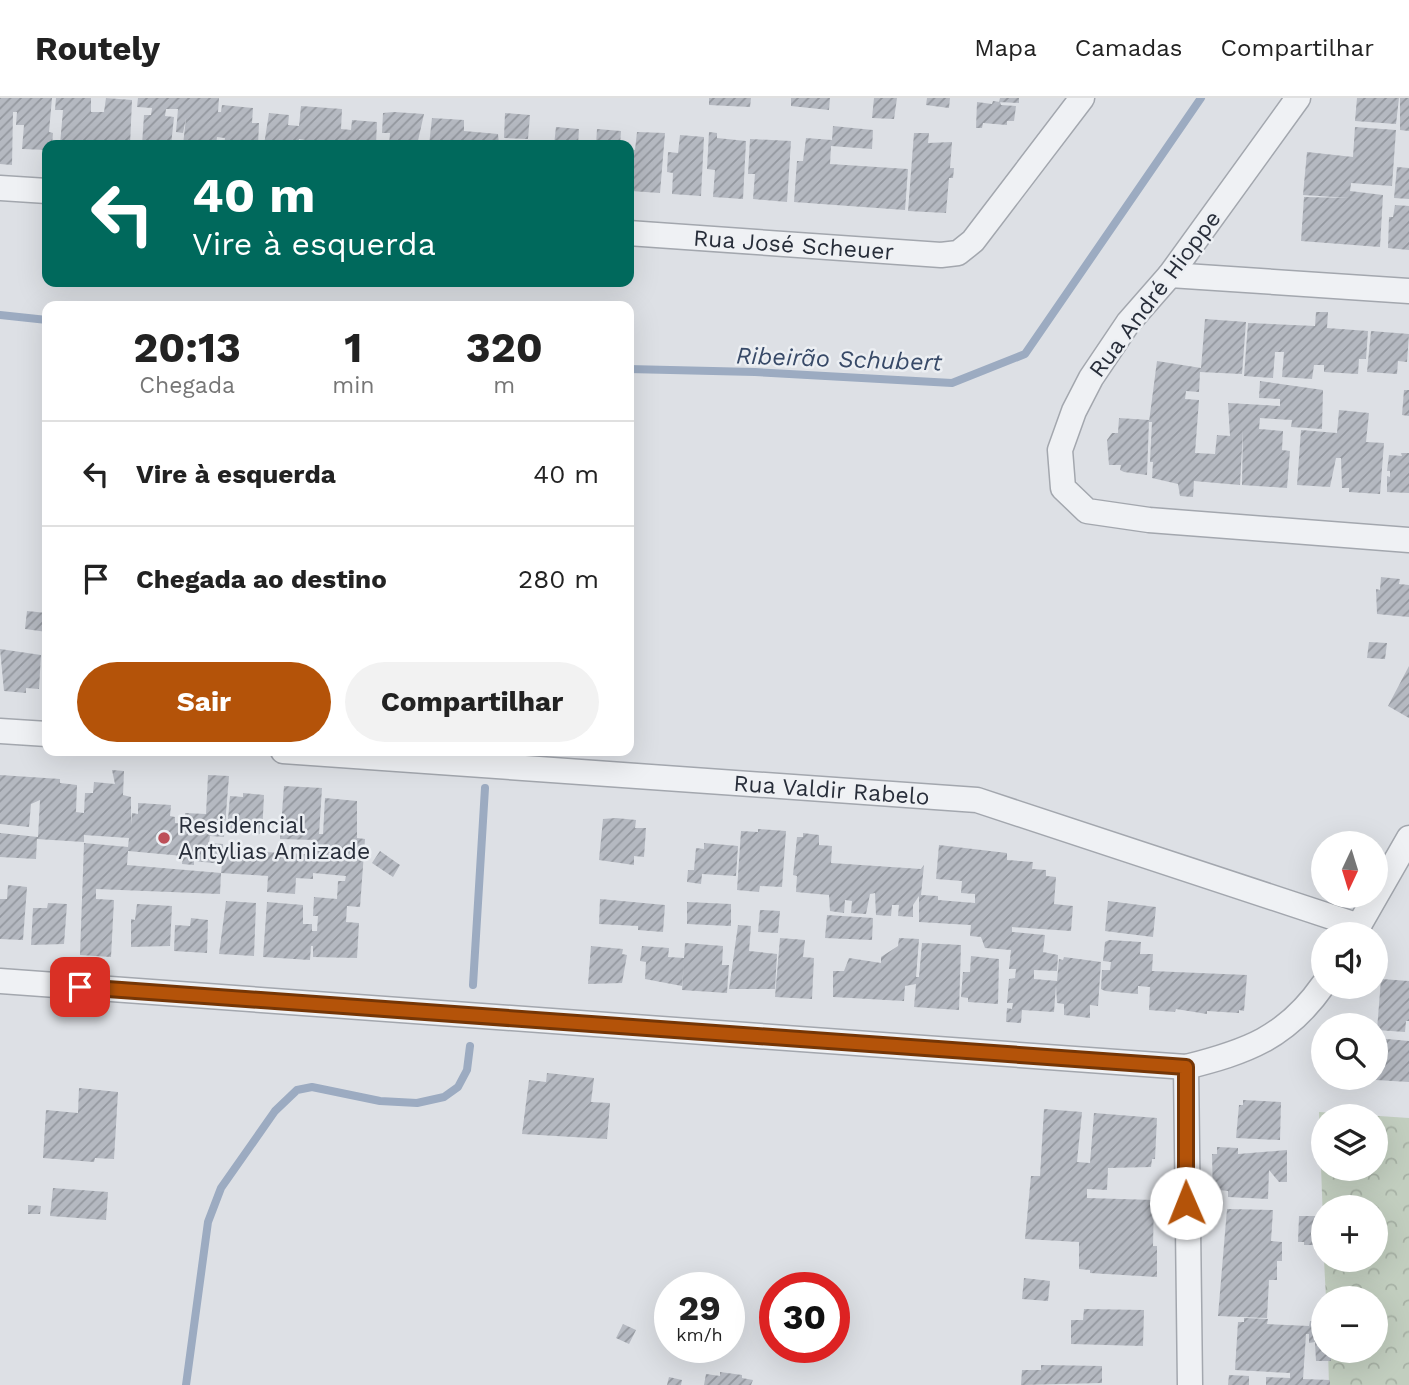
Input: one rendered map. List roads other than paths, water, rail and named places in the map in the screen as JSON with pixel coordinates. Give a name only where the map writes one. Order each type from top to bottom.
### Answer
[{"type":"street","name":"Rua José Scheuer","points":[[634,233],[942,255],[958,253],[973,241],[1082,98]]},
{"type":"street","name":"Rua André Hioppe","points":[[1298,98],[1170,275],[1128,323],[1091,378],[1074,411],[1060,450],[1063,488],[1087,511],[1149,520],[1409,540]]},
{"type":"street","points":[[0,188],[42,191]]},
{"type":"street","points":[[1170,275],[1409,291]]},
{"type":"street","points":[[0,731],[42,734]]},
{"type":"street","name":"Rua Valdir Rabelo","points":[[354,756],[976,800],[1334,922]]},
{"type":"street","points":[[1362,922],[1409,838]]},
{"type":"street","points":[[0,981],[1186,1067],[1239,1054],[1269,1039],[1293,1020],[1311,999]]},
{"type":"street","points":[[1186,1067],[1189,1385]]},
{"type":"waterway","name":"Ribeirão Schubert","points":[[634,369],[755,372],[952,383],[1025,354],[1201,98]]},
{"type":"waterway","name":"Ribeirão Schubert","points":[[0,315],[42,319]]},
{"type":"waterway","points":[[473,985],[485,788]]},
{"type":"waterway","points":[[186,1385],[208,1222],[221,1188],[275,1111],[297,1090],[312,1087],[380,1101],[417,1103],[444,1097],[458,1087],[467,1070],[470,1046]]},
{"type":"place","name":"Residencial Antylias Amizade","points":[[164,838]]}]
